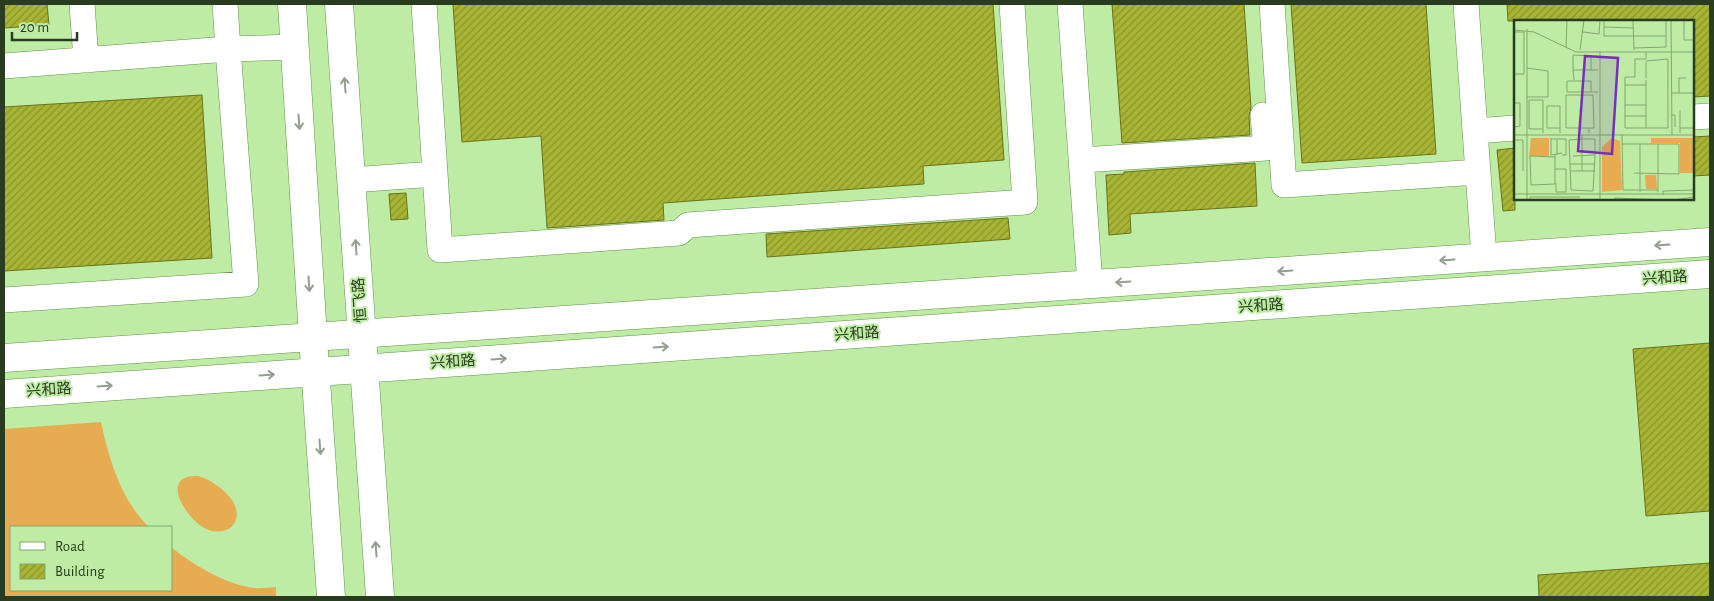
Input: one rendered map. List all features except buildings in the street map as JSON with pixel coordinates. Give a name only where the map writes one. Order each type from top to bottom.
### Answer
[{"type":"main road","points":[[292,4],[312,338],[331,597]]},
{"type":"main road","name":"恒飞路","points":[[339,4],[380,597]]},
{"type":"main road","points":[[4,358],[1710,242]]},
{"type":"main road","name":"兴和路","points":[[4,394],[1710,274]]},
{"type":"lane","points":[[82,4],[86,60]]},
{"type":"lane","points":[[4,300],[246,284],[225,4]]},
{"type":"lane","points":[[424,4],[440,250],[679,233],[688,225],[1025,202],[1012,4]]},
{"type":"lane","points":[[1070,4],[1090,284]]},
{"type":"lane","points":[[1082,160],[1266,148],[1256,4]]},
{"type":"lane","points":[[1272,4],[1284,185],[1478,172]]},
{"type":"lane","points":[[1466,4],[1484,257]]},
{"type":"lane","points":[[4,66],[228,49],[295,47]]},
{"type":"lane","points":[[1694,117],[1710,116]]},
{"type":"lane","points":[[1475,131],[1514,128]]},
{"type":"lane","points":[[351,180],[435,174]]},
{"type":"shaded area","points":[[101,422],[112,465],[118,479],[131,505],[148,526],[10,526],[10,591],[172,591],[172,548],[197,566],[239,585],[251,588],[276,587],[276,597],[4,597],[4,429]]},
{"type":"shaded area","points":[[198,476],[217,485],[232,500],[237,513],[234,524],[230,528],[219,532],[212,531],[194,520],[187,511],[178,491],[179,483],[185,478]]}]
